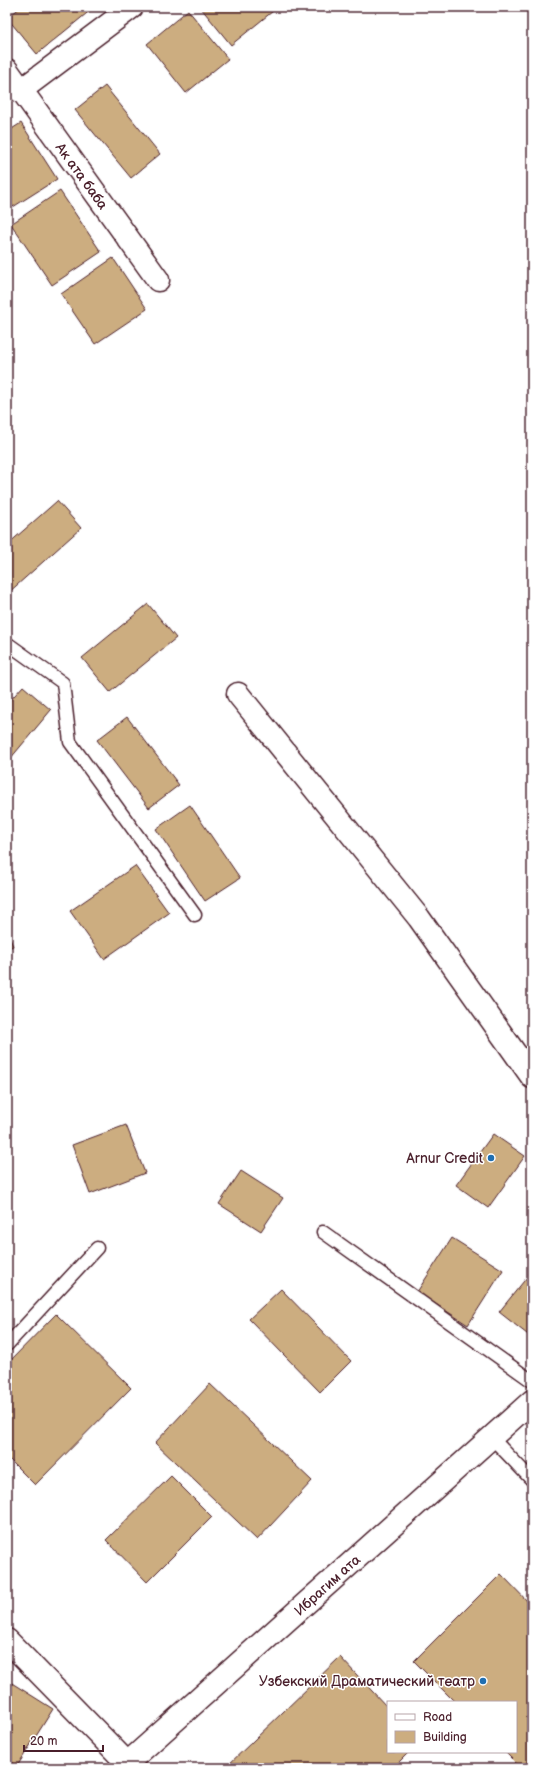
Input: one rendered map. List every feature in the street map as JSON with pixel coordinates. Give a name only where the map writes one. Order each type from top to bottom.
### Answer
[{"type":"street","points":[[20,91],[132,7]]},
{"type":"street","name":"Ак ата баба","points":[[7,70],[20,91],[158,280]]},
{"type":"street","points":[[238,694],[419,918],[532,1077]]},
{"type":"street","name":"Ибрагим ата","points":[[127,1766],[532,1401]]},
{"type":"street","points":[[7,1640],[127,1766]]},
{"type":"lane","points":[[7,643],[63,684],[70,742],[195,915]]},
{"type":"lane","points":[[323,1232],[532,1381]]},
{"type":"lane","points":[[7,1344],[97,1248]]},
{"type":"lane","points":[[492,1438],[532,1480]]},
{"type":"building","points":[[21,7],[91,7],[92,9],[37,54],[7,18]]},
{"type":"building","points":[[278,7],[231,45],[201,8]]},
{"type":"building","points":[[188,10],[228,59],[186,93],[147,44]]},
{"type":"building","points":[[105,86],[160,154],[131,178],[75,110]]},
{"type":"building","points":[[21,123],[57,179],[13,207],[7,198],[7,132]]},
{"type":"building","points":[[60,191],[101,252],[52,285],[11,224]]},
{"type":"building","points":[[113,258],[147,309],[95,344],[61,294]]},
{"type":"building","points":[[57,501],[81,528],[7,594],[7,545]]},
{"type":"building","points":[[148,604],[176,638],[110,692],[82,658]]},
{"type":"building","points":[[23,686],[51,710],[10,759],[7,757],[7,704]]},
{"type":"building","points":[[127,717],[179,785],[149,808],[97,740]]},
{"type":"building","points":[[190,805],[240,878],[205,901],[156,829]]},
{"type":"building","points":[[135,866],[169,913],[104,959],[70,911]]},
{"type":"building","points":[[7,931],[13,946],[7,949]]},
{"type":"building","points":[[126,1125],[145,1173],[90,1194],[72,1145]]},
{"type":"building","points":[[493,1134],[525,1156],[488,1208],[456,1185]]},
{"type":"building","points":[[241,1171],[283,1198],[261,1231],[219,1204]]},
{"type":"building","points":[[452,1238],[503,1270],[468,1325],[417,1292]]},
{"type":"building","points":[[532,1271],[532,1338],[499,1312]]},
{"type":"building","points":[[281,1289],[351,1361],[320,1392],[249,1319]]},
{"type":"building","points":[[56,1314],[131,1388],[35,1485],[7,1457],[7,1364]]},
{"type":"building","points":[[210,1384],[312,1481],[257,1540],[155,1443]]},
{"type":"building","points":[[171,1476],[212,1517],[147,1582],[106,1540]]},
{"type":"building","name":"Узбекский Драматический театр","points":[[501,1574],[532,1606],[532,1768],[521,1768],[506,1753],[517,1753],[517,1701],[454,1701],[414,1661]]},
{"type":"building","points":[[340,1657],[387,1707],[387,1753],[408,1753],[393,1768],[225,1768]]},
{"type":"building","points":[[7,1680],[53,1709],[16,1768],[7,1768]]},
{"type":"place","name":"Arnur Credit","points":[[491,1158]]},
{"type":"place","name":"Узбекский Драматический театр","points":[[483,1681]]}]
